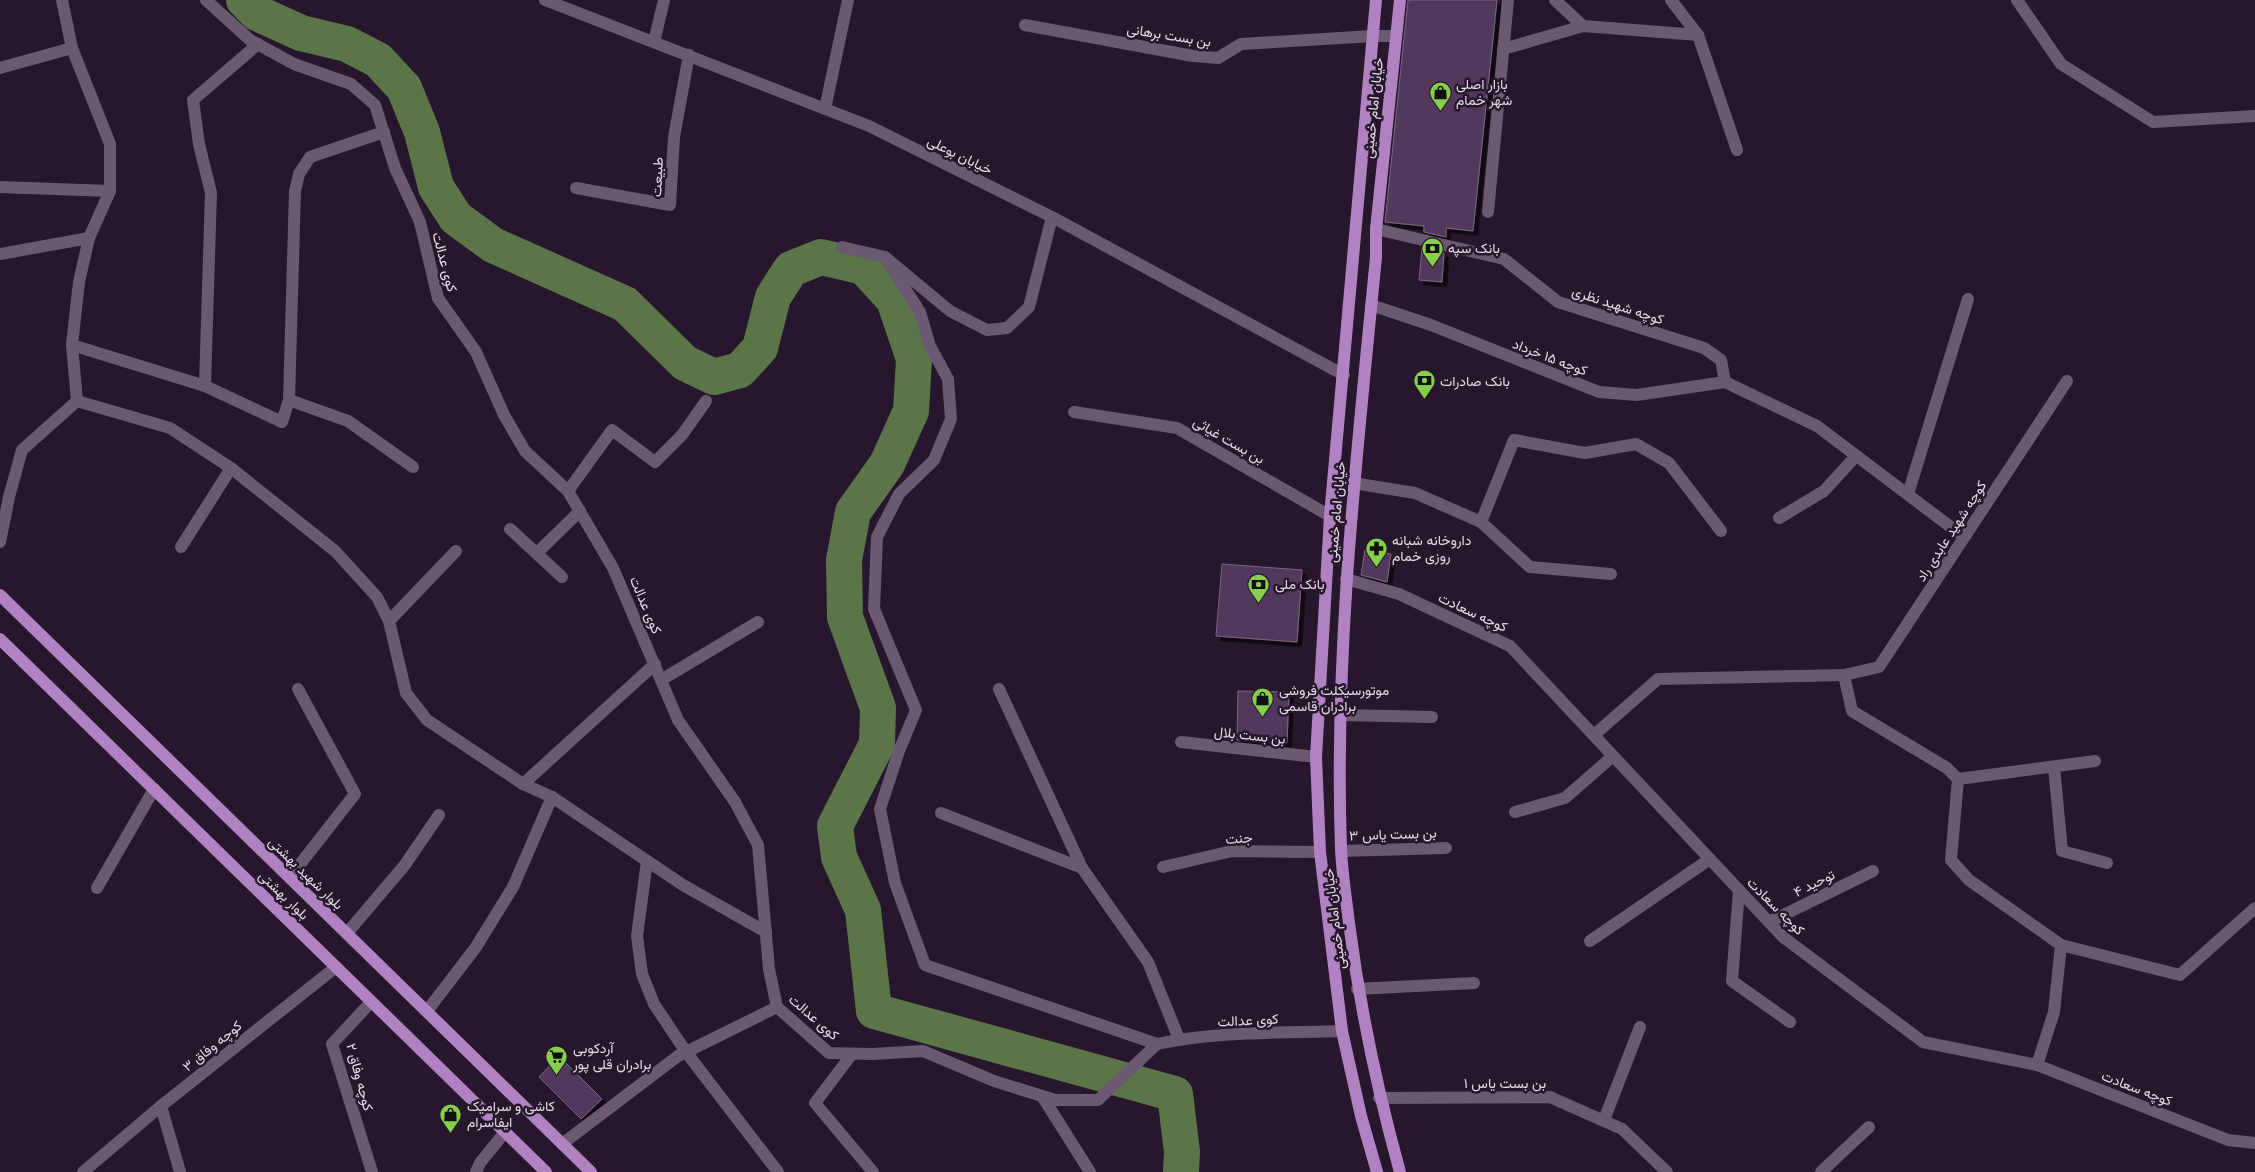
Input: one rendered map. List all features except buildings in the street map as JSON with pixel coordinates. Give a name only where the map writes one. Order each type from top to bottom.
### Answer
[{"type":"main road","name":"خیابان امام خمینی","points":[[1376,0],[1330,516],[1316,757],[1320,852],[1342,1031],[1361,1116],[1377,1172]]},
{"type":"main road","name":"خیابان امام خمینی","points":[[1400,0],[1376,229],[1376,257],[1353,482],[1346,579],[1341,715],[1341,851],[1357,989],[1379,1098],[1400,1172]]},
{"type":"main road","name":"بلوار شهید بهشتی","points":[[0,595],[591,1172]]},
{"type":"main road","name":"بلوار بهشتی","points":[[0,639],[546,1172]]},
{"type":"street","points":[[62,0],[72,48],[110,144],[110,191],[89,238],[79,282],[72,344],[77,401]]},
{"type":"street","name":"کوی عدالت","points":[[206,0],[250,40],[294,64],[351,84],[375,105],[396,168],[420,222],[438,298],[476,352],[504,415],[525,451],[568,490],[613,568],[678,720],[735,802],[758,845],[769,969],[777,1006],[829,1053],[872,1054],[923,1051],[994,1081],[1055,1100],[1098,1100],[1156,1044],[1246,1034],[1342,1031]]},
{"type":"street","name":"خیابان بوعلی","points":[[545,0],[869,126],[1052,217],[1344,375]]},
{"type":"street","points":[[654,42],[664,0]]},
{"type":"street","points":[[825,109],[848,0]]},
{"type":"street","points":[[1488,212],[1508,0]]},
{"type":"street","points":[[1555,0],[1583,26]]},
{"type":"street","points":[[1671,0],[1698,35],[1737,150]]},
{"type":"street","points":[[2017,0],[2061,64],[2153,122],[2255,116]]},
{"type":"street","name":"بن بست برهانی","points":[[1025,25],[1193,56],[1218,58],[1241,44],[1396,36]]},
{"type":"street","points":[[1503,49],[1583,26],[1698,35]]},
{"type":"street","points":[[205,386],[211,193],[199,144],[193,100],[258,44]]},
{"type":"street","points":[[0,68],[72,48]]},
{"type":"street","name":"طبيعت","points":[[576,188],[670,205],[674,137],[689,55]]},
{"type":"street","points":[[72,344],[205,386],[282,422],[289,400],[295,191],[299,174],[310,157],[384,132]]},
{"type":"street","points":[[0,187],[110,191]]},
{"type":"street","points":[[842,247],[885,258],[950,311],[987,330],[1006,328],[1029,308],[1052,217]]},
{"type":"street","name":"کوچه شهید نظری","points":[[1376,229],[1504,259],[1558,302],[1704,348],[1721,360],[1725,382]]},
{"type":"street","points":[[0,254],[89,238]]},
{"type":"street","points":[[885,258],[920,312],[930,346],[948,379],[951,419],[934,460],[899,494],[877,537],[874,609],[916,710],[899,751],[880,809],[895,883],[925,966],[1156,1044]]},
{"type":"street","points":[[1908,494],[1968,299]]},
{"type":"street","name":"کوچه ۱۵ خرداد","points":[[1371,305],[1431,325],[1599,392],[1638,395],[1725,382]]},
{"type":"street","name":"کوچه شهید عابدی راد","points":[[1594,735],[1658,679],[1844,675],[1878,668],[2067,381]]},
{"type":"street","points":[[1725,382],[1817,426],[1964,537]]},
{"type":"street","points":[[289,400],[348,421],[413,467]]},
{"type":"street","points":[[77,401],[170,428],[231,468],[335,551],[377,597],[389,621],[406,693],[427,720],[523,784],[552,797],[683,885],[766,932]]},
{"type":"street","points":[[0,542],[9,497],[22,450],[77,401]]},
{"type":"street","points":[[568,490],[612,430],[654,462],[682,435],[706,401]]},
{"type":"street","name":"بن بست غیاثی","points":[[1074,412],[1177,428],[1330,516]]},
{"type":"street","points":[[1481,522],[1514,440],[1585,453],[1636,444],[1669,463],[1720,531]]},
{"type":"street","points":[[1779,518],[1824,491],[1856,456]]},
{"type":"street","points":[[181,547],[231,468]]},
{"type":"street","points":[[1353,482],[1415,493],[1481,522],[1530,567],[1611,574]]},
{"type":"street","points":[[536,553],[580,511]]},
{"type":"street","points":[[510,528],[562,577]]},
{"type":"street","points":[[389,621],[456,551]]},
{"type":"street","name":"کوچه سعادت","points":[[1346,579],[1399,594],[1510,646],[1783,938],[1923,1042],[2037,1065],[2228,1140],[2255,1143]]},
{"type":"street","points":[[661,680],[758,622]]},
{"type":"street","points":[[523,784],[655,664]]},
{"type":"street","points":[[1844,675],[1852,711],[1947,768],[1958,780],[1951,860],[1969,880],[2061,945],[2180,975],[2255,908]]},
{"type":"street","points":[[290,878],[355,794],[298,689]]},
{"type":"street","points":[[999,689],[1082,868],[1148,962],[1179,1040]]},
{"type":"street","points":[[1341,715],[1432,717]]},
{"type":"street","name":"بن بست بلال","points":[[1182,742],[1316,757]]},
{"type":"street","points":[[1515,812],[1565,798],[1613,756]]},
{"type":"street","points":[[1958,780],[2095,761]]},
{"type":"street","points":[[2054,766],[2062,851],[2107,862]]},
{"type":"street","points":[[97,888],[154,789]]},
{"type":"street","points":[[427,1012],[476,947],[514,887],[552,797]]},
{"type":"street","points":[[941,813],[1082,868]]},
{"type":"street","points":[[347,933],[404,866],[439,815]]},
{"type":"street","name":"بن بست یاس ۳","points":[[1341,851],[1446,848]]},
{"type":"street","name":"جنت","points":[[1162,867],[1232,851],[1320,852]]},
{"type":"street","points":[[1590,941],[1710,859]]},
{"type":"street","points":[[647,861],[637,936],[642,974],[654,1004],[686,1052],[778,1172]]},
{"type":"street","name":"توحید ۴","points":[[1769,922],[1873,872]]},
{"type":"street","points":[[1739,890],[1732,981],[1790,1022]]},
{"type":"street","points":[[2037,1065],[2054,1012],[2061,945]]},
{"type":"street","name":"کوچه وفاق ۳","points":[[83,1172],[160,1106],[336,967]]},
{"type":"street","points":[[1357,989],[1474,982]]},
{"type":"street","name":"کوچه وفاق ۲","points":[[372,1002],[332,1044],[372,1172]]},
{"type":"street","points":[[562,1144],[686,1052],[777,1006]]},
{"type":"street","points":[[1604,1120],[1640,1027]]},
{"type":"street","points":[[852,1054],[815,1102],[873,1172]]},
{"type":"street","points":[[1042,1096],[1090,1172]]},
{"type":"street","name":"بن بست یاس ۱","points":[[1379,1098],[1550,1097],[1622,1129],[1667,1172]]},
{"type":"street","points":[[160,1106],[180,1172]]},
{"type":"street","points":[[1821,1172],[1869,1127]]},
{"type":"street","points":[[476,1172],[480,1163],[505,1132]]},
{"type":"waterway","points":[[244,0],[257,13],[301,33],[347,44],[378,60],[404,88],[422,132],[436,187],[456,218],[493,245],[625,304],[685,363],[714,377],[740,370],[760,348],[773,297],[791,269],[821,257],[864,267],[894,300],[914,359],[911,411],[887,464],[853,512],[844,560],[845,617],[878,708],[877,744],[835,826],[839,857],[863,910],[874,1011],[1175,1094],[1182,1152],[1181,1172]]},
{"type":"place","name":"بازار اصلی شهر خمام","points":[[1440,111]]},
{"type":"place","name":"بانک سپه","points":[[1432,267]]},
{"type":"place","name":"بانک صادرات","points":[[1424,400]]},
{"type":"place","name":"داروخانه شبانه روزی خمام","points":[[1376,567]]},
{"type":"place","name":"بانک ملی","points":[[1259,603]]},
{"type":"place","name":"موتورسیکلت فروشی برادران قاسمی","points":[[1263,717]]},
{"type":"place","name":"آردکوبی برادران قلی پور","points":[[557,1075]]},
{"type":"place","name":"کاشی و سرامیک ایفاسرام","points":[[451,1133]]}]
